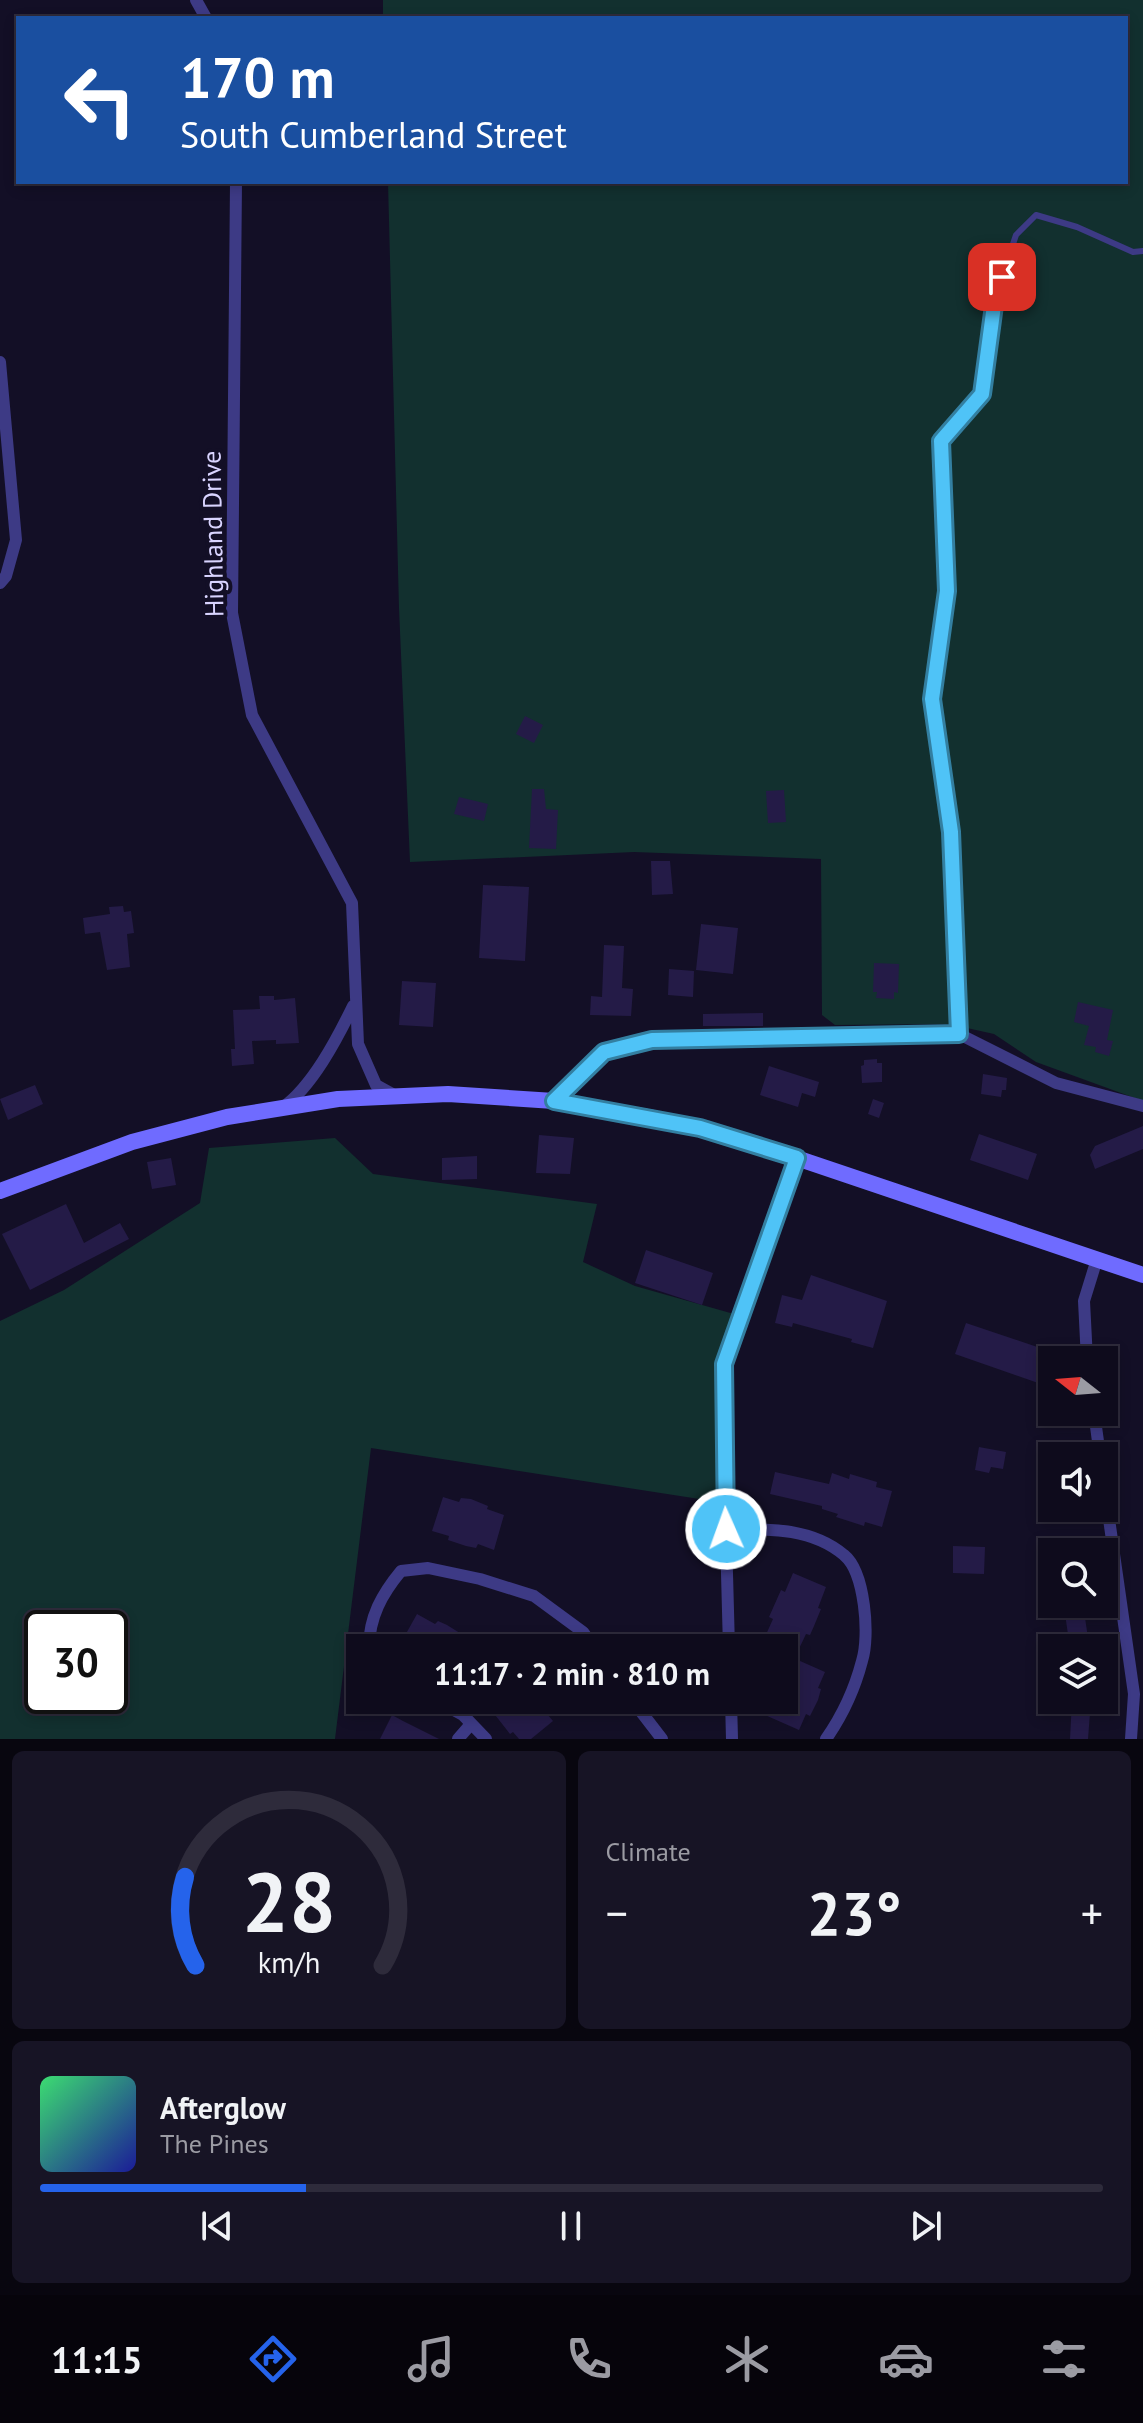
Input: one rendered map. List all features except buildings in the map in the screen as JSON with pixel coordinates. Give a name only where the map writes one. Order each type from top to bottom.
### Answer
[{"type":"main road","points":[[0,1191],[132,1142],[227,1117],[338,1099],[448,1094],[554,1101],[700,1128],[1143,1275]]},
{"type":"street","name":"Highland Drive","points":[[236,184],[232,613],[252,715],[352,903],[358,1044],[376,1085],[397,1097]]},
{"type":"street","points":[[0,362],[16,540],[6,576],[0,583]]},
{"type":"street","points":[[282,1109],[311,1077],[338,1037],[355,1003]]},
{"type":"street","points":[[554,1101],[604,1052],[652,1040],[959,1034],[1056,1083],[1143,1106]]},
{"type":"street","points":[[729,1634],[724,1364],[797,1158]]},
{"type":"street","points":[[1086,1346],[1084,1301],[1097,1259]]},
{"type":"street","points":[[1109,1522],[1134,1694],[1131,1739]]},
{"type":"street","points":[[726,1529],[790,1531],[820,1540],[847,1556],[861,1584],[865,1620],[864,1658],[848,1699],[826,1739]]},
{"type":"street","points":[[370,1634],[381,1594],[401,1571],[428,1568],[480,1579],[534,1596],[584,1634]]},
{"type":"street","points":[[461,1714],[486,1739]]},
{"type":"street","points":[[643,1714],[662,1739]]},
{"type":"street","points":[[731,1714],[732,1739]]},
{"type":"street","points":[[458,1739],[471,1724]]},
{"type":"lane","points":[[959,1034],[951,832],[932,699],[947,591],[941,441],[982,394],[995,298],[1016,235],[1036,215],[1077,227],[1133,252],[1143,251]]},
{"type":"green space","points":[[383,0],[1143,0],[1143,1101],[1036,1062],[994,1034],[949,1024],[835,1025],[822,1015],[821,859],[634,852],[410,862],[399,608],[388,184],[1128,184],[1128,16],[383,16]]},
{"type":"green space","points":[[335,1138],[373,1174],[597,1204],[583,1262],[635,1286],[741,1316],[725,1364],[725,1503],[371,1448],[335,1739],[0,1739],[0,1321],[64,1290],[200,1203],[209,1148]]},
{"type":"route","points":[[726,1529],[724,1364],[797,1158],[700,1128],[554,1101],[604,1052],[652,1040],[959,1034],[951,832],[932,699],[947,591],[941,441],[982,394],[995,298],[1002,277]]}]
